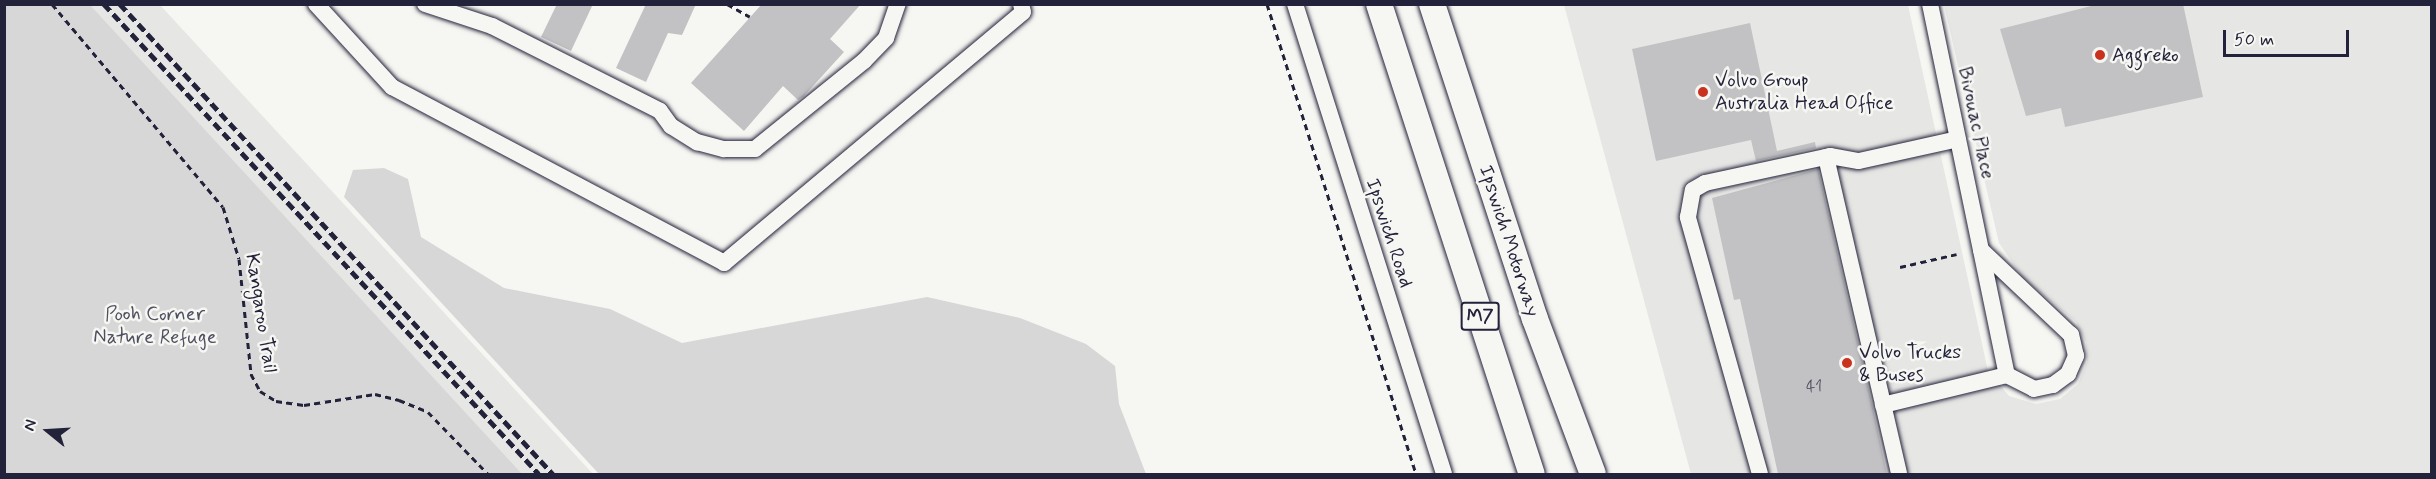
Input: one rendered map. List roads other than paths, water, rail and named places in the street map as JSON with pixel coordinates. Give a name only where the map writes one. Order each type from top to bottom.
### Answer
[{"type":"highway","name":"M7","points":[[1379,4],[1532,474]]},
{"type":"highway","name":"Ipswich Motorway","points":[[1432,4],[1534,320],[1593,474]]},
{"type":"street","points":[[316,4],[392,87],[724,262],[1023,12],[1021,4]]},
{"type":"street","points":[[424,4],[492,26],[660,111],[671,126],[697,142],[724,149],[755,149],[864,61],[886,38],[898,4]]},
{"type":"street","name":"Ipswich Road","points":[[1295,4],[1444,474]]},
{"type":"street","name":"Bivouac Place","points":[[1930,4],[2007,375]]},
{"type":"street","points":[[1760,474],[1687,205],[1702,183],[1826,157],[1862,161],[1958,139]]},
{"type":"street","points":[[1826,157],[1899,474]]},
{"type":"street","points":[[1883,405],[2007,375],[2034,388],[2053,385],[2068,374],[2076,356],[2071,335],[2056,318],[1981,250]]},
{"type":"railway","points":[[104,4],[539,474]]},
{"type":"railway","points":[[120,4],[553,474]]},
{"type":"place","name":"Aggreko","points":[[2100,55]]},
{"type":"place","name":"Volvo Group Australia Head Office","points":[[1703,92]]},
{"type":"place","name":"Volvo Trucks & Buses","points":[[1847,363]]},
{"type":"park label","name":"Pooh Corner Nature Refuge","points":[[155,326]]}]
